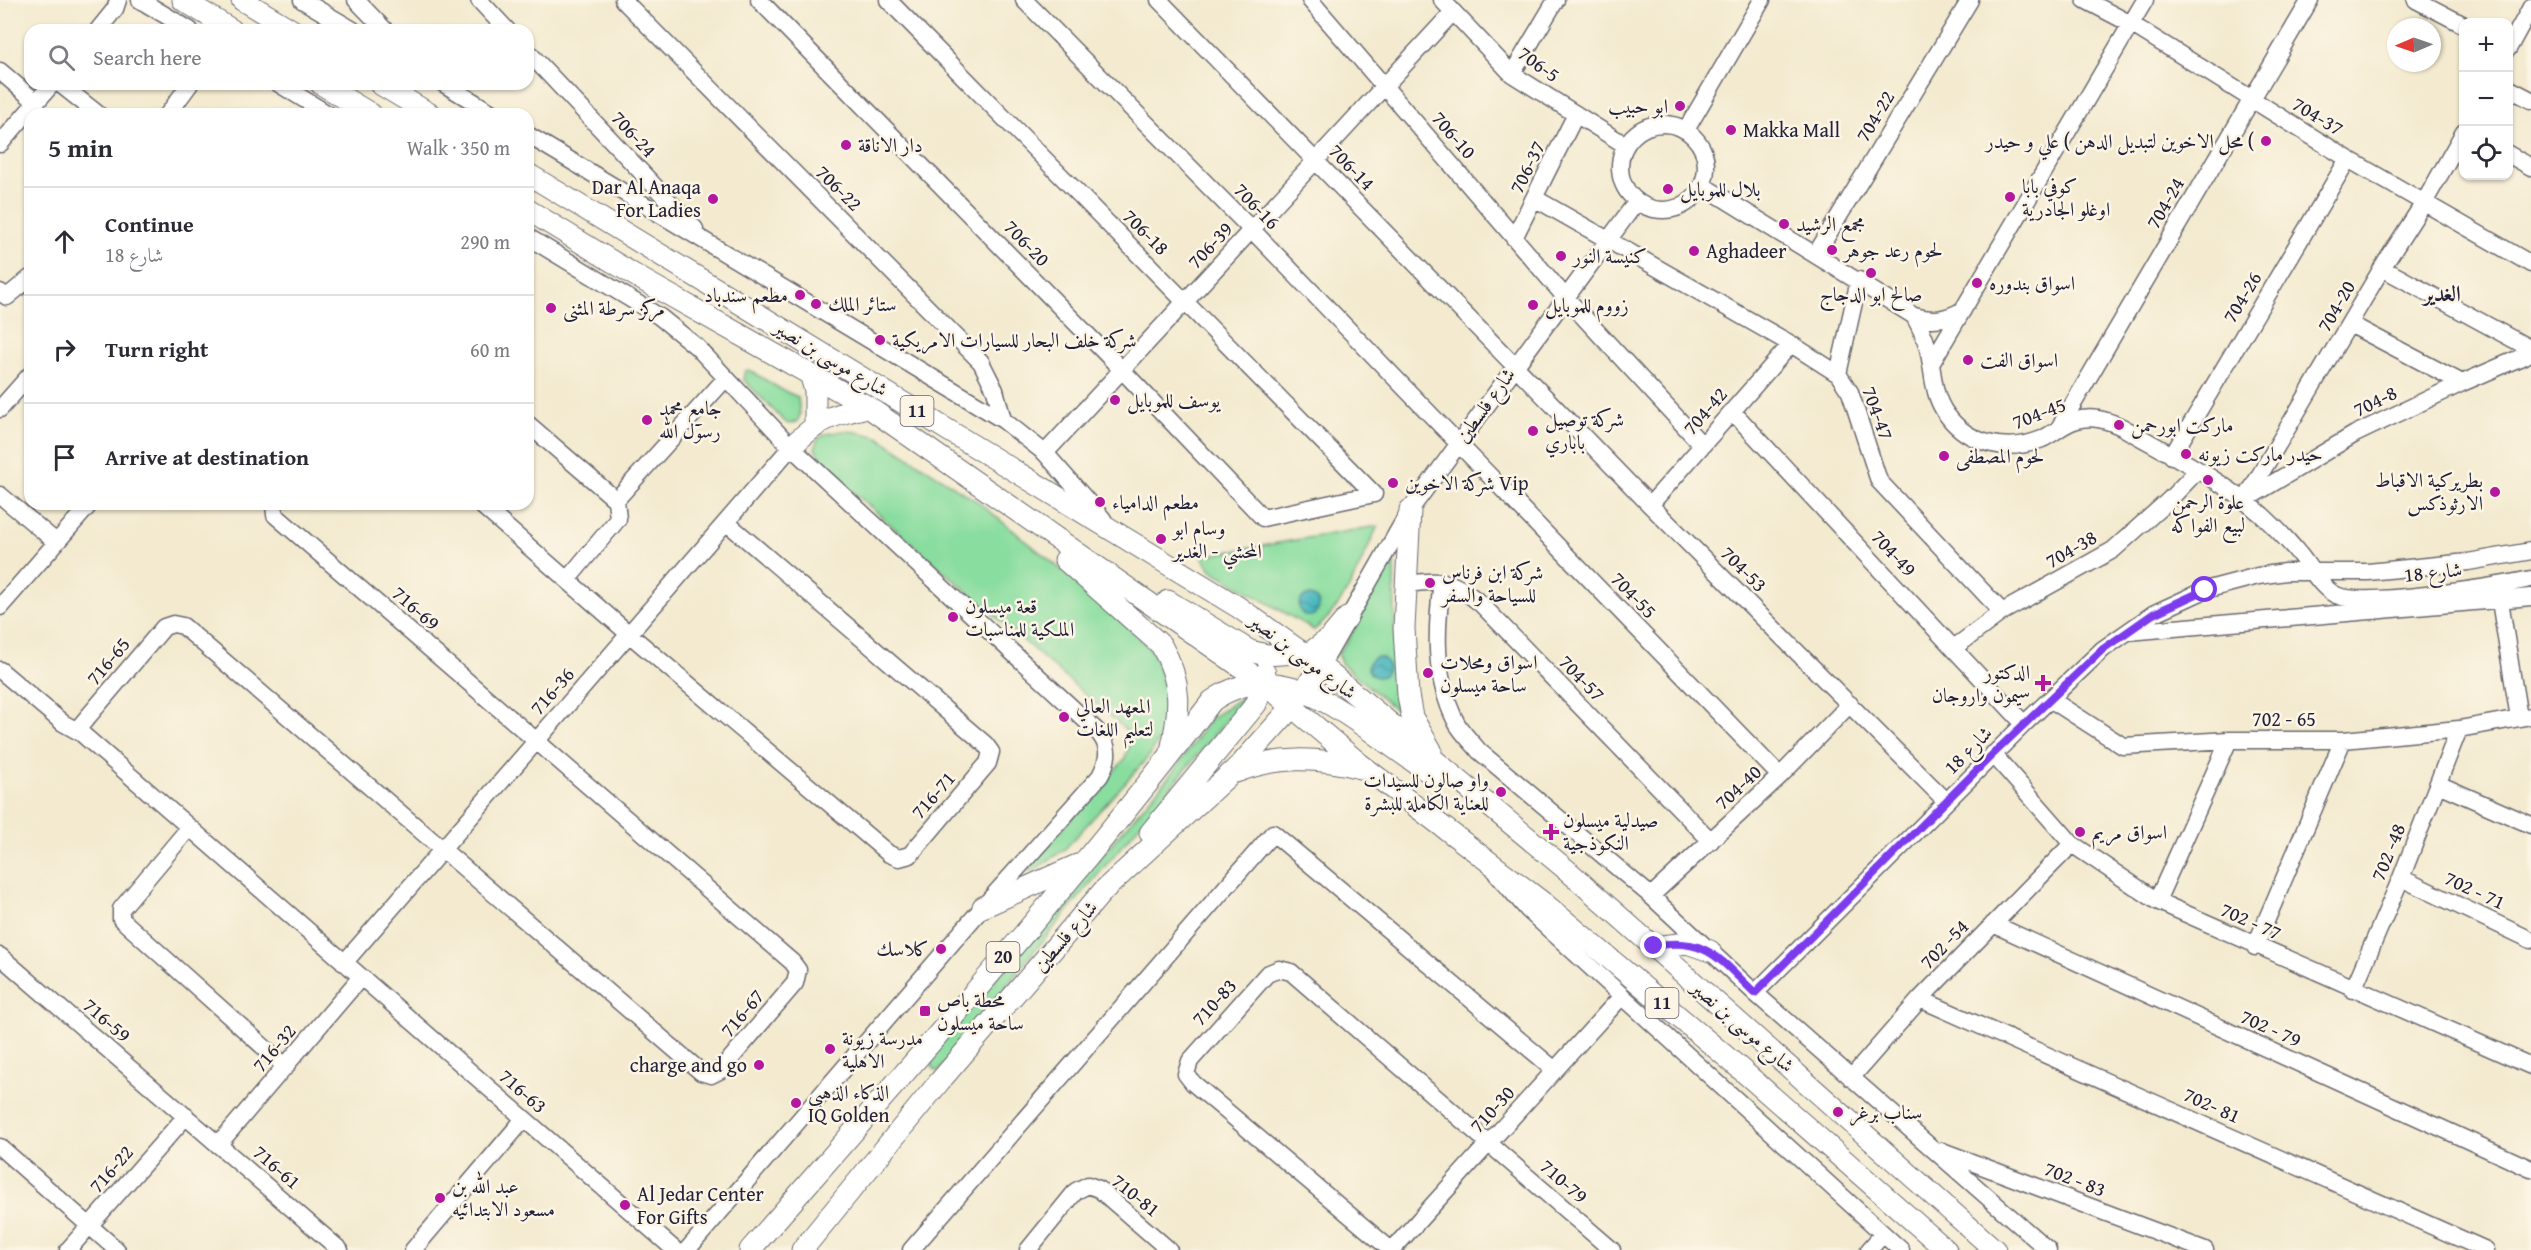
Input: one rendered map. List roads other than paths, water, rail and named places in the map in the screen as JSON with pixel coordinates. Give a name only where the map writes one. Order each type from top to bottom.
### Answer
[{"type":"main road","points":[[183,0],[222,24]]},
{"type":"main road","points":[[242,0],[282,24]]},
{"type":"main road","points":[[331,90],[360,108]]},
{"type":"main road","points":[[390,90],[420,108]]},
{"type":"main road","name":"شارع موسى بن نصير","points":[[534,178],[1238,607],[1321,666],[1568,871],[1995,1250]]},
{"type":"main road","name":"شارع موسى بن نصير","points":[[534,214],[641,279],[868,407],[1264,684],[1297,698],[1367,769],[1546,905],[1736,1065],[1946,1250]]},
{"type":"main road","points":[[810,374],[815,390],[815,424]]},
{"type":"main road","points":[[791,447],[815,424],[849,411],[868,407]]},
{"type":"main road","points":[[998,499],[1250,651],[1266,655],[1303,653],[1320,648],[1347,618]]},
{"type":"main road","points":[[998,499],[1161,645],[1170,664],[1179,700],[1179,716],[1170,756]]},
{"type":"main road","points":[[1410,510],[1404,640],[1408,695],[1415,724],[1441,766]]},
{"type":"main road","points":[[1104,890],[1256,704],[1264,684],[1266,655],[1255,630],[1238,607]]},
{"type":"main road","name":"شارع فلسطين","points":[[802,1250],[940,1081],[1104,890],[1230,775],[1297,698],[1321,666]]},
{"type":"main road","name":"شارع فلسطين","points":[[750,1250],[916,1060],[1083,862],[1212,701],[1226,691],[1242,685],[1264,684]]},
{"type":"main road","points":[[1297,698],[1328,701],[1568,871]]},
{"type":"main road","points":[[1230,775],[1255,765],[1298,759],[1336,762],[1367,769]]},
{"type":"main road","points":[[983,907],[1083,862]]},
{"type":"main road","points":[[1654,946],[1687,943],[1710,951]]},
{"type":"main road","points":[[916,1060],[940,1081]]},
{"type":"street","points":[[103,24],[115,9],[118,0]]},
{"type":"street","points":[[140,0],[180,24]]},
{"type":"street","points":[[302,0],[343,24]]},
{"type":"street","points":[[356,0],[378,24]]},
{"type":"street","points":[[479,0],[501,24]]},
{"type":"street","name":"706-22","points":[[623,0],[981,362],[995,390],[1003,420]]},
{"type":"street","name":"706-20","points":[[759,0],[1122,370],[1263,518]]},
{"type":"street","name":"706-18","points":[[888,0],[1374,494],[1263,518]]},
{"type":"street","name":"706-16","points":[[1024,0],[1252,230],[1458,443]]},
{"type":"street","name":"706-14","points":[[1159,0],[1515,364]]},
{"type":"street","name":"706-10","points":[[1310,0],[1566,298],[1702,445]]},
{"type":"street","points":[[1512,74],[1556,0]]},
{"type":"street","points":[[1686,130],[1762,0]]},
{"type":"street","name":"704-22","points":[[1816,254],[1970,0]]},
{"type":"street","name":"704-37","points":[[2085,0],[2131,24],[2348,159],[2425,201],[2531,264]]},
{"type":"street","points":[[1931,364],[2145,0]]},
{"type":"street","name":"704-24","points":[[2059,428],[2310,0]]},
{"type":"street","points":[[2416,0],[2459,24]]},
{"type":"street","name":"706-39","points":[[1045,453],[1385,87],[1447,6]]},
{"type":"street","name":"706-5","points":[[1447,6],[1512,74],[1625,145]]},
{"type":"street","points":[[2513,41],[2530,13]]},
{"type":"street","name":"706-24","points":[[534,58],[710,245]]},
{"type":"street","points":[[0,70],[36,102]]},
{"type":"street","points":[[31,108],[47,90]]},
{"type":"street","points":[[68,90],[90,108]]},
{"type":"street","points":[[178,108],[187,90]]},
{"type":"street","points":[[289,90],[318,108]]},
{"type":"street","points":[[454,90],[484,108]]},
{"type":"street","points":[[2513,91],[2531,100]]},
{"type":"street","name":"706-37","points":[[1514,238],[1536,199],[1576,114]]},
{"type":"street","points":[[0,144],[24,116]]},
{"type":"street","points":[[1666,123],[1686,130],[1697,140],[1703,150],[1706,173],[1702,185],[1693,198],[1678,207],[1662,210],[1646,207],[1623,186],[1620,158],[1625,145],[1633,135],[1654,124],[1666,123]]},
{"type":"street","points":[[534,139],[1003,420],[1045,453],[1112,530]]},
{"type":"street","name":"704-20","points":[[2245,500],[2382,268],[2425,201],[2459,139]]},
{"type":"street","points":[[2513,157],[2531,167]]},
{"type":"street","name":"704-26","points":[[2172,456],[2348,159]]},
{"type":"street","points":[[1702,185],[1914,316],[1934,320],[1944,319],[1963,310]]},
{"type":"street","name":"704-47","points":[[1536,199],[1610,239],[1791,344],[1838,374],[1850,392],[1879,481],[2002,612]]},
{"type":"street","name":"شارع فلسطين","points":[[1321,666],[1410,510],[1515,364],[1637,201]]},
{"type":"street","points":[[534,241],[660,317],[697,347],[791,447],[1097,731],[1107,747],[1107,762],[1100,776],[983,907],[687,1250]]},
{"type":"street","points":[[2382,268],[2531,351]]},
{"type":"street","points":[[1838,374],[1859,280]]},
{"type":"street","points":[[0,292],[7,297],[24,283]]},
{"type":"street","name":"704-45","points":[[1914,316],[1927,346],[1938,399],[1947,415],[1959,428],[1974,438],[2009,447],[2036,441],[2074,421],[2090,418],[2107,420],[2245,500],[2281,534],[2313,572]]},
{"type":"street","points":[[2350,324],[2462,383]]},
{"type":"street","name":"704-42","points":[[1650,506],[1791,344]]},
{"type":"street","name":"704-8","points":[[2245,500],[2355,434],[2531,351]]},
{"type":"street","name":"704-53","points":[[1515,364],[1650,506],[1946,801]]},
{"type":"street","points":[[616,500],[726,378]]},
{"type":"street","points":[[0,409],[24,382]]},
{"type":"street","name":"704-49","points":[[1732,411],[2024,724]]},
{"type":"street","points":[[534,429],[616,500],[618,519],[567,580]]},
{"type":"street","name":"704-55","points":[[1458,443],[1780,776]]},
{"type":"street","name":"716-36","points":[[344,963],[791,447]]},
{"type":"street","name":"704-38","points":[[1954,648],[2002,612],[2113,550],[2169,500],[2197,471]]},
{"type":"street","points":[[0,495],[56,542]]},
{"type":"street","points":[[0,607],[85,510]]},
{"type":"street","name":"716-69","points":[[275,510],[275,515],[537,741]]},
{"type":"street","points":[[487,510],[629,634]]},
{"type":"street","name":"716-71","points":[[629,634],[889,854],[899,858],[910,855],[988,763],[991,752],[985,744],[726,522]]},
{"type":"street","name":"شارع 18","points":[[1755,993],[2050,699],[2103,649],[2153,614],[2205,590],[2258,576],[2285,572],[2368,572],[2468,562],[2531,551]]},
{"type":"street","name":"شارع 18","points":[[2313,572],[2333,594],[2359,598],[2426,595],[2504,585],[2531,579]]},
{"type":"street","points":[[1405,584],[1442,580],[1436,630],[1440,678],[1456,723],[1479,751],[1651,896],[1755,993],[2048,1250]]},
{"type":"street","name":"704-57","points":[[1442,580],[1465,591],[1481,604],[1710,840]]},
{"type":"street","points":[[2124,633],[2531,597]]},
{"type":"street","points":[[2500,601],[2525,717]]},
{"type":"street","name":"716-65","points":[[81,732],[81,725],[164,627],[173,624],[183,626],[443,849]]},
{"type":"street","points":[[0,670],[63,723],[81,732],[344,963]]},
{"type":"street","name":"702 - 65","points":[[2050,699],[2123,746],[2229,740],[2343,740],[2460,729],[2525,717]]},
{"type":"street","name":"704-40","points":[[1651,896],[1780,776],[1850,704]]},
{"type":"street","name":"702 -48","points":[[2353,990],[2401,878],[2460,729]]},
{"type":"street","points":[[2157,901],[2229,740]]},
{"type":"street","points":[[2255,946],[2343,740]]},
{"type":"street","name":"716-67","points":[[443,849],[701,1072],[711,1075],[721,1070],[795,983],[798,970],[792,962],[537,741]]},
{"type":"street","name":"702 - 77","points":[[1993,754],[2072,843],[2157,901],[2353,990],[2531,1066]]},
{"type":"street","points":[[2438,784],[2531,825]]},
{"type":"street","points":[[189,828],[121,909],[122,919],[286,1066]]},
{"type":"street","points":[[911,1250],[1273,833],[1555,1070]]},
{"type":"street","name":"702 -54","points":[[1851,1078],[1920,999],[2072,843]]},
{"type":"street","points":[[1485,858],[1528,910],[1901,1250]]},
{"type":"street","name":"702 - 71","points":[[2401,878],[2531,940]]},
{"type":"street","name":"702 - 79","points":[[1993,924],[2531,1169]]},
{"type":"street","name":"716-59","points":[[0,956],[186,1116]]},
{"type":"street","name":"716-63","points":[[344,963],[675,1250]]},
{"type":"street","name":"710-83","points":[[1392,1250],[1193,1083],[1186,1074],[1190,1061],[1268,974],[1279,969],[1291,972],[1489,1143]]},
{"type":"street","name":"716-32","points":[[218,1145],[361,977]]},
{"type":"street","name":"710-30","points":[[1392,1250],[1622,996]]},
{"type":"street","name":"702- 81","points":[[1920,999],[2486,1250]]},
{"type":"street","name":"716-61","points":[[186,1116],[340,1250]]},
{"type":"street","name":"716-22","points":[[68,1250],[186,1116]]},
{"type":"street","points":[[412,1250],[524,1119]]},
{"type":"street","name":"710-79","points":[[1489,1143],[1612,1250]]},
{"type":"street","name":"702 - 83","points":[[1931,1147],[2205,1250]]},
{"type":"street","points":[[0,1148],[117,1250]]},
{"type":"street","name":"710-81","points":[[1028,1250],[1076,1191],[1088,1185],[1100,1189],[1169,1250]]},
{"type":"street","points":[[1869,1250],[1883,1234]]},
{"type":"water","points":[[1309,596],[1316,599],[1319,606],[1316,613],[1309,616],[1302,613],[1299,606],[1302,599]]},
{"type":"water","points":[[1378,657],[1385,660],[1388,667],[1385,674],[1378,677],[1371,674],[1368,667],[1371,660]]},
{"type":"place","name":"ابو حبيب","points":[[1680,106]]},
{"type":"place","name":"Makka Mall","points":[[1731,130]]},
{"type":"place","name":"محل الاخوين لتبديل الدهن ) علي و حيدر (","points":[[2266,141]]},
{"type":"place","name":"دار الاناقة","points":[[846,145]]},
{"type":"place","name":"بلال للموبايل","points":[[1668,189]]},
{"type":"place","name":"كوفي بابا اوغلو الجادرية","points":[[2010,197]]},
{"type":"place","name":"Dar Al Anaqa For Ladies","points":[[713,199]]},
{"type":"place","name":"مجمع الرشيد","points":[[1784,224]]},
{"type":"place","name":"لحوم رعد جوهر","points":[[1832,250]]},
{"type":"place","name":"Aghadeer","points":[[1694,251]]},
{"type":"place","name":"كنيسة النور","points":[[1561,256]]},
{"type":"place","name":"صالح ابو الدجاج","points":[[1871,273]]},
{"type":"place","name":"اسواق بندوره","points":[[1977,283]]},
{"type":"place","name":"مطعم سندباد","points":[[800,295]]},
{"type":"place","name":"ستائر الملك","points":[[816,304]]},
{"type":"place","name":"زووم للموبايل","points":[[1533,305]]},
{"type":"place","name":"مركز سرطة المثنى","points":[[551,308]]},
{"type":"place","name":"شركة خلف البحار للسيارات الامريكية","points":[[880,340]]},
{"type":"place","name":"اسواق الفت","points":[[1968,360]]},
{"type":"place","name":"يوسف للموبايل","points":[[1115,400]]},
{"type":"place","name":"جامع محمد رسول الله","points":[[647,420]]},
{"type":"place","name":"ماركت ابورحمن","points":[[2119,425]]},
{"type":"place","name":"شركة توصيل باباري","points":[[1533,431]]},
{"type":"place","name":"حيدر ماركت زيونه","points":[[2186,454]]},
{"type":"place","name":"لحوم المصطفى","points":[[1944,456]]},
{"type":"place","name":"علوة الرحمن لبيع الفواكه","points":[[2208,480]]},
{"type":"place","name":"شركة الاخوين Vip","points":[[1393,483]]},
{"type":"place","name":"بطريركية الاقباط الارثوذكس","points":[[2495,492]]},
{"type":"place","name":"مطعم الدامياء","points":[[1100,502]]},
{"type":"place","name":"وسام ابو المحشي - الغدير","points":[[1161,539]]},
{"type":"place","name":"شركة ابن فرناس للسياحة والسفر","points":[[1430,583]]},
{"type":"place","name":"قعة ميسلون الملكية للمناسبات","points":[[953,617]]},
{"type":"place","name":"اسواق ومحلات ساحة ميسلون","points":[[1428,673]]},
{"type":"place","name":"الدكتور سيمون واروجان","points":[[2043,683]]},
{"type":"place","name":"المعهد العالي لتعليم اللغات","points":[[1064,717]]},
{"type":"place","name":"واو صالون للسيدات للعناية الكاملة للبشرة","points":[[1501,792]]},
{"type":"place","name":"صيدلية ميسلون النكوذجية","points":[[1551,832]]},
{"type":"place","name":"اسواق مريم","points":[[2080,832]]},
{"type":"place","name":"كلاسك","points":[[941,949]]},
{"type":"place","name":"محطة باص ساحة ميسلون","points":[[925,1011]]},
{"type":"place","name":"مدرسة زيونة الاهلية","points":[[830,1049]]},
{"type":"place","name":"charge and go","points":[[759,1065]]},
{"type":"place","name":"الذكاء الذهبي IQ Golden","points":[[796,1103]]},
{"type":"place","name":"سناب برغر","points":[[1838,1112]]},
{"type":"place","name":"عبد الله بن مسعود الابتدائيه","points":[[440,1198]]},
{"type":"place","name":"Al Jedar Center For Gifts","points":[[625,1205]]},
{"type":"district","name":"الغدير","points":[[2442,293]]}]
